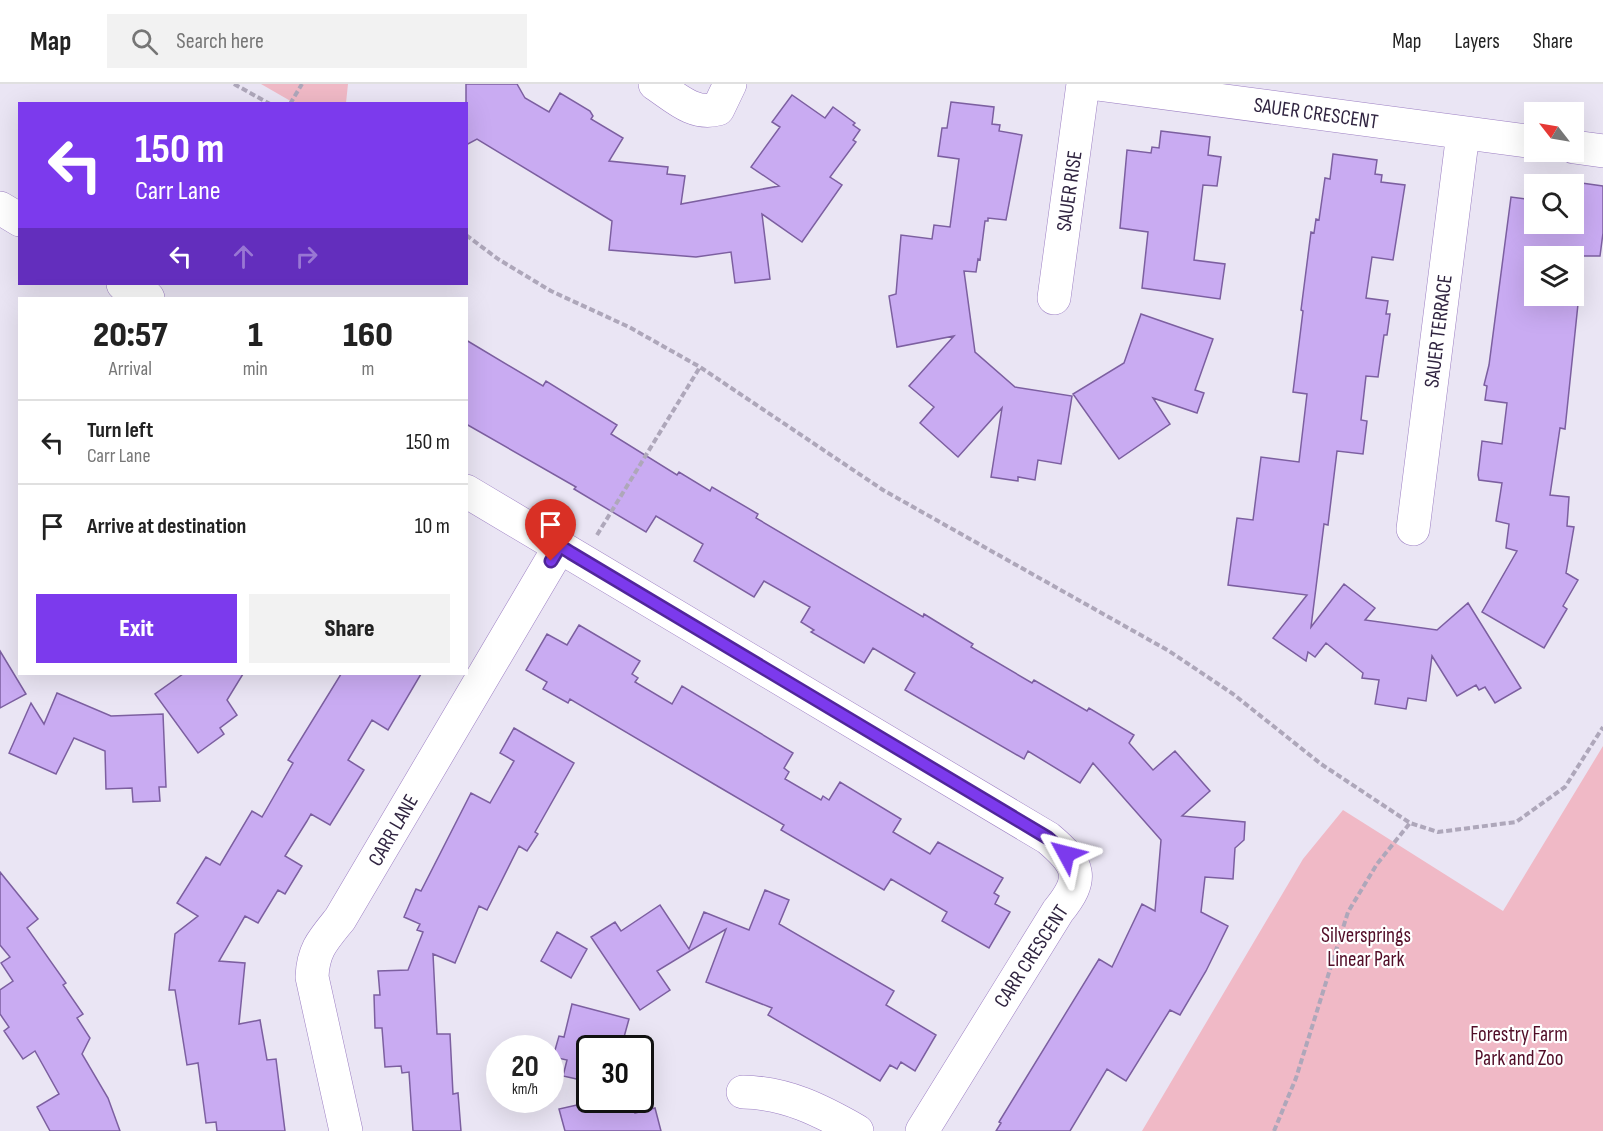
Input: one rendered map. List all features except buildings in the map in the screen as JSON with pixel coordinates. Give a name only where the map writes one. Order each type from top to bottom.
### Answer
[{"type":"street","points":[[655,84],[693,109],[706,112],[718,109],[730,84]]},
{"type":"street","name":"SAUER RISE","points":[[1054,298],[1083,84]]},
{"type":"street","name":"SAUER CRESCENT","points":[[1097,84],[1524,141]]},
{"type":"street","name":"SAUER TERRACE","points":[[1413,529],[1463,133]]},
{"type":"street","points":[[1584,148],[1603,151]]},
{"type":"street","points":[[0,208],[18,219]]},
{"type":"street","points":[[125,285],[146,297]]},
{"type":"street","name":"CARR CRESCENT","points":[[468,492],[1048,838],[1066,854],[1075,872],[1075,890],[1058,911],[922,1131]]},
{"type":"street","name":"CARR LANE","points":[[346,1131],[312,977],[313,958],[323,940],[340,920],[571,553]]},
{"type":"street","points":[[743,1092],[767,1093],[814,1106],[858,1131]]},
{"type":"path","points":[[234,84],[266,102]]},
{"type":"path","points":[[291,102],[302,84]]},
{"type":"path","points":[[468,236],[498,259],[551,291],[629,327],[700,367],[883,490],[1030,576],[1169,651],[1233,694],[1322,764],[1410,824],[1438,832],[1516,822],[1565,787],[1603,727]]},
{"type":"path","points":[[571,553],[700,367]]},
{"type":"path","points":[[1274,1131],[1296,1078],[1348,912],[1377,864],[1410,824]]},
{"type":"green space","points":[[261,84],[348,84],[346,102],[292,102]]},
{"type":"green space","points":[[1603,746],[1603,1131],[1142,1131],[1303,859],[1343,810],[1503,911]]},
{"type":"route","points":[[551,561],[560,546],[1048,838],[1066,854]]},
{"type":"park label","name":"Silversprings Linear Park","points":[[1366,947]]},
{"type":"park label","name":"Forestry Farm Park and Zoo","points":[[1519,1046]]}]
